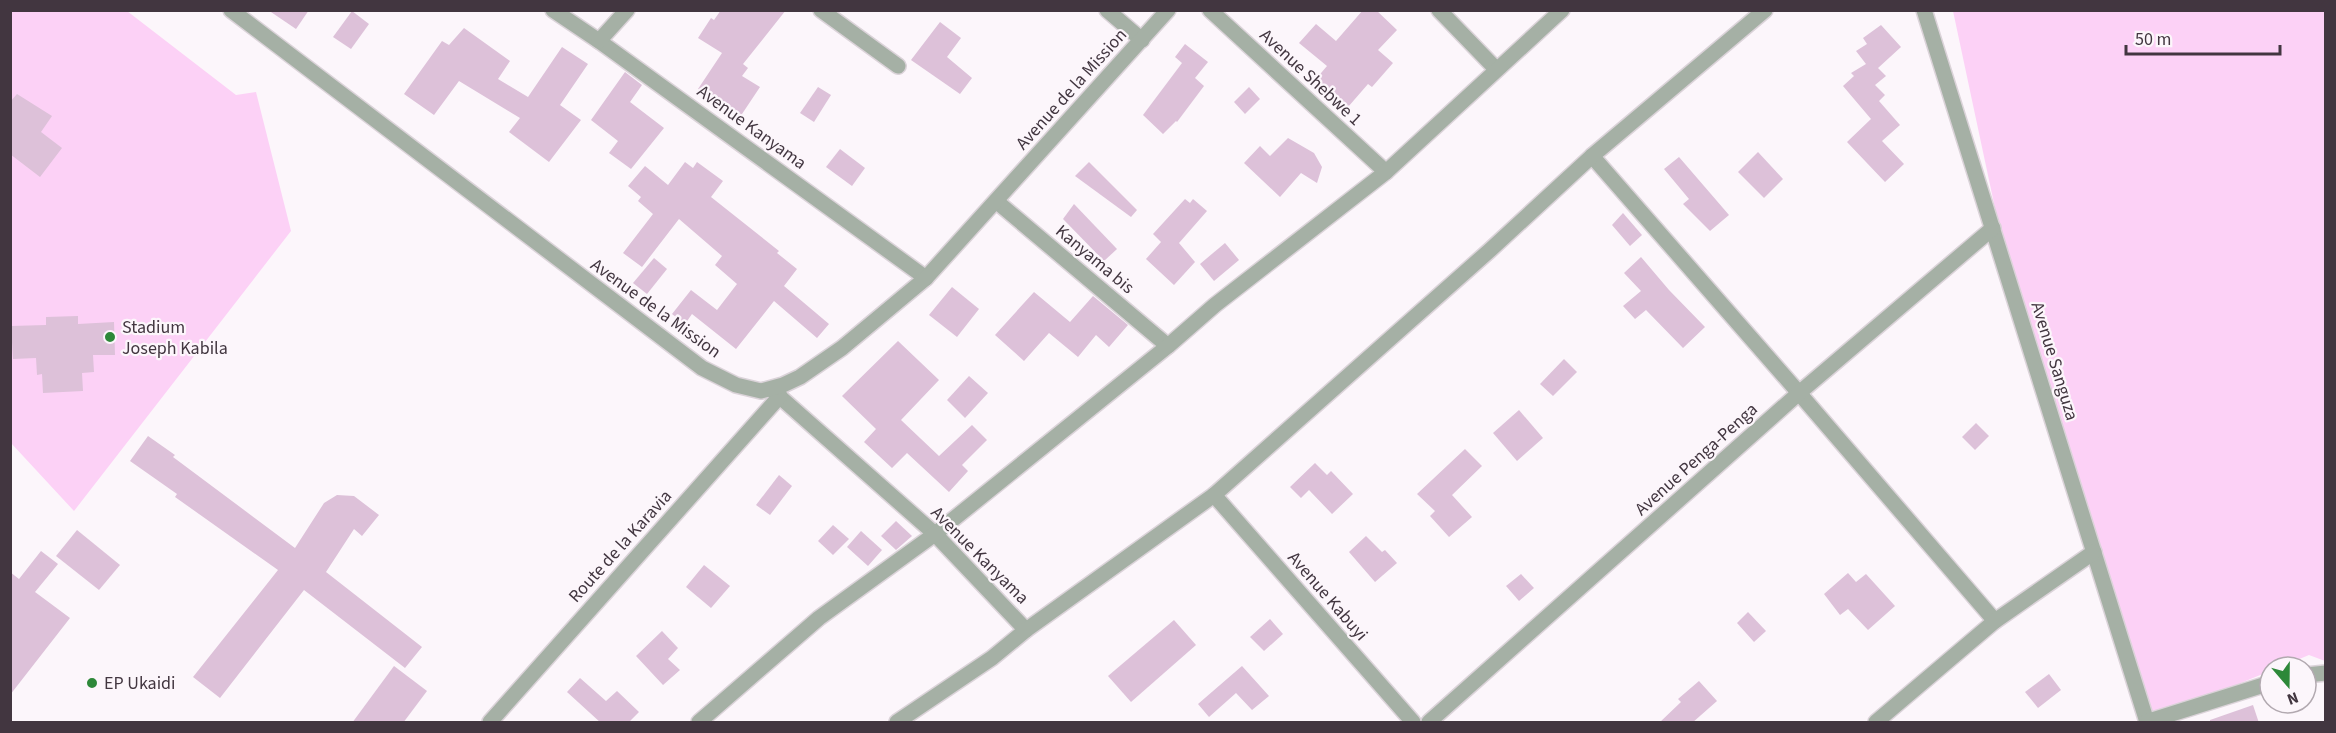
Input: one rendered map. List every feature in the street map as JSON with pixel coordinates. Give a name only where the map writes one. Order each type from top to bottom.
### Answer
[{"type":"street","name":"Avenue de la Mission","points":[[231,10],[702,368],[736,386],[776,392],[824,362],[926,278],[1168,10]]},
{"type":"street","name":"Avenue Kanyama","points":[[554,10],[926,278]]},
{"type":"street","points":[[599,41],[627,10]]},
{"type":"street","points":[[821,10],[898,66]]},
{"type":"street","points":[[1107,10],[1142,40]]},
{"type":"street","name":"Avenue Shebwe 1","points":[[1210,10],[1386,172]]},
{"type":"street","points":[[1438,10],[1496,69]]},
{"type":"street","points":[[699,723],[819,618],[934,534],[1168,346],[1215,305],[1386,172],[1562,10]]},
{"type":"street","points":[[897,723],[992,658],[1026,630],[1214,495],[1592,156],[1765,10]]},
{"type":"street","name":"Avenue Sanguza","points":[[1924,10],[2147,722]]},
{"type":"street","points":[[1592,156],[1995,621]]},
{"type":"street","name":"Kanyama bis","points":[[996,201],[1168,346]]},
{"type":"street","name":"Avenue Penga-Penga","points":[[1428,723],[1799,393],[1994,228]]},
{"type":"street","name":"Avenue Kanyama","points":[[776,392],[934,534],[1026,630]]},
{"type":"street","name":"Route de la Karavia","points":[[490,723],[776,392]]},
{"type":"street","name":"Avenue Kabuyi","points":[[1214,495],[1413,723]]},
{"type":"street","points":[[1876,723],[1995,621],[2094,552]]},
{"type":"street","points":[[2147,722],[2258,687]]},
{"type":"shaded area","name":"Stadium Joseph Kabila","points":[[11,11],[127,11],[236,95],[256,92],[291,231],[74,511],[11,443]]},
{"type":"shaded area","points":[[1953,11],[2325,11],[2325,661],[2318,658],[2318,655],[2258,655],[2258,676],[2146,722],[2012,288]]},
{"type":"building","points":[[268,10],[309,10],[296,29]]},
{"type":"building","points":[[721,10],[786,10],[743,64],[748,68],[742,76],[760,87],[740,117],[698,89],[722,53],[698,38],[711,18],[714,20]]},
{"type":"building","points":[[1363,10],[1376,10],[1397,30],[1378,50],[1393,63],[1372,87],[1368,84],[1348,107],[1316,79],[1327,66],[1299,43],[1316,24],[1336,41]]},
{"type":"building","points":[[352,11],[369,24],[351,49],[333,37]]},
{"type":"building","points":[[940,22],[961,38],[947,57],[972,78],[960,94],[911,60]]},
{"type":"building","points":[[1881,25],[1901,47],[1878,68],[1886,76],[1875,85],[1885,95],[1879,101],[1900,125],[1882,141],[1904,164],[1885,182],[1847,142],[1871,119],[1843,86],[1854,76],[1851,73],[1866,64],[1856,51],[1867,44],[1863,38]]},
{"type":"building","points":[[464,28],[510,61],[498,79],[528,97],[562,47],[588,64],[560,105],[581,120],[549,162],[509,132],[520,118],[459,81],[434,115],[404,94],[442,41],[449,45]]},
{"type":"building","points":[[1185,44],[1208,62],[1195,78],[1204,86],[1177,122],[1163,134],[1143,115],[1182,63],[1175,57]]},
{"type":"building","points":[[625,72],[642,85],[630,102],[664,128],[631,169],[609,153],[618,141],[591,120]]},
{"type":"building","points":[[818,87],[831,95],[814,122],[800,113]]},
{"type":"building","points":[[1249,87],[1260,99],[1245,114],[1234,102]]},
{"type":"building","points":[[17,94],[52,116],[41,132],[62,148],[40,177],[10,154],[10,102]]},
{"type":"building","points":[[1288,138],[1314,153],[1322,167],[1317,183],[1301,173],[1280,197],[1244,163],[1260,146],[1270,156]]},
{"type":"building","points":[[840,149],[865,168],[852,186],[826,167]]},
{"type":"building","points":[[1758,152],[1783,179],[1764,198],[1738,172]]},
{"type":"building","points":[[1679,157],[1729,215],[1710,231],[1683,204],[1689,199],[1664,169]]},
{"type":"building","points":[[685,162],[693,168],[697,162],[723,181],[711,197],[779,251],[777,253],[797,269],[784,286],[829,324],[817,338],[774,301],[736,349],[692,314],[685,324],[672,314],[691,290],[717,310],[737,284],[715,265],[722,256],[679,219],[642,267],[623,253],[653,214],[638,201],[641,197],[628,186],[645,166],[668,185]]},
{"type":"building","points":[[1089,162],[1137,210],[1131,217],[1075,176]]},
{"type":"building","points":[[1185,199],[1190,203],[1193,199],[1207,211],[1179,243],[1195,262],[1174,285],[1146,259],[1161,242],[1153,234]]},
{"type":"building","points":[[1074,204],[1117,249],[1104,261],[1063,219]]},
{"type":"building","points":[[1623,213],[1642,235],[1630,246],[1612,225]]},
{"type":"building","points":[[1225,243],[1239,260],[1214,281],[1200,264]]},
{"type":"building","points":[[1641,257],[1705,327],[1683,348],[1646,310],[1635,319],[1623,306],[1641,291],[1624,273]]},
{"type":"building","points":[[654,258],[667,269],[647,294],[633,283]]},
{"type":"building","points":[[952,287],[979,309],[957,337],[929,315]]},
{"type":"building","points":[[1034,292],[1070,322],[1093,296],[1128,325],[1109,347],[1096,335],[1078,357],[1049,333],[1024,361],[995,335]]},
{"type":"building","points":[[78,316],[78,324],[114,322],[115,355],[93,355],[94,372],[82,373],[83,391],[43,393],[42,374],[37,375],[36,358],[13,359],[11,326],[46,325],[46,317]]},
{"type":"building","points":[[898,341],[939,380],[901,420],[939,456],[972,425],[987,440],[962,465],[968,471],[949,492],[907,453],[892,468],[864,442],[876,429],[842,396]]},
{"type":"building","points":[[1564,359],[1577,372],[1553,396],[1540,384]]},
{"type":"building","points":[[969,376],[988,393],[965,418],[947,400]]},
{"type":"building","points":[[1519,410],[1543,438],[1517,461],[1493,433]]},
{"type":"building","points":[[1976,423],[1989,436],[1975,450],[1962,437]]},
{"type":"building","points":[[148,436],[295,548],[324,503],[337,495],[354,496],[379,515],[362,536],[354,529],[326,572],[422,647],[405,668],[304,590],[220,698],[193,677],[278,570],[175,497],[177,494],[130,461]]},
{"type":"building","points":[[1465,449],[1482,466],[1452,495],[1472,517],[1449,537],[1430,516],[1435,511],[1417,494]]},
{"type":"building","points":[[1315,463],[1327,475],[1331,471],[1353,494],[1332,514],[1309,490],[1301,498],[1290,487]]},
{"type":"building","points":[[779,475],[792,486],[770,515],[756,505]]},
{"type":"building","points":[[896,521],[912,536],[896,550],[881,536]]},
{"type":"building","points":[[833,525],[849,539],[833,555],[818,541]]},
{"type":"building","points":[[77,530],[120,565],[99,590],[56,556]]},
{"type":"building","points":[[861,531],[882,550],[868,566],[847,547]]},
{"type":"building","points":[[1366,536],[1382,552],[1385,550],[1397,563],[1375,582],[1349,552]]},
{"type":"building","points":[[41,551],[58,564],[35,592],[70,618],[10,695],[10,572],[19,579]]},
{"type":"building","points":[[704,565],[730,586],[711,608],[686,587]]},
{"type":"building","points":[[1848,573],[1856,582],[1866,574],[1895,606],[1868,630],[1848,609],[1840,615],[1824,594]]},
{"type":"building","points":[[1521,574],[1534,588],[1519,601],[1506,586]]},
{"type":"building","points":[[1748,612],[1766,631],[1754,642],[1737,623]]},
{"type":"building","points":[[1270,619],[1283,634],[1264,651],[1250,637]]},
{"type":"building","points":[[1174,620],[1196,645],[1131,702],[1108,676]]},
{"type":"building","points":[[662,631],[678,648],[668,659],[680,670],[663,685],[636,656]]},
{"type":"building","points":[[394,666],[427,691],[403,723],[352,723]]},
{"type":"building","points":[[1242,666],[1269,696],[1252,710],[1236,693],[1209,717],[1198,704]]},
{"type":"building","points":[[2049,674],[2061,690],[2038,708],[2025,692]]},
{"type":"building","points":[[580,678],[606,701],[617,691],[639,712],[628,723],[601,723],[567,692]]},
{"type":"building","points":[[1699,681],[1717,701],[1692,723],[1659,723],[1681,702],[1678,699]]},
{"type":"building","points":[[2253,705],[2259,723],[2210,723],[2210,720]]},
{"type":"place","name":"Stadium Joseph Kabila","points":[[110,337]]},
{"type":"place","name":"EP Ukaidi","points":[[92,683]]}]
